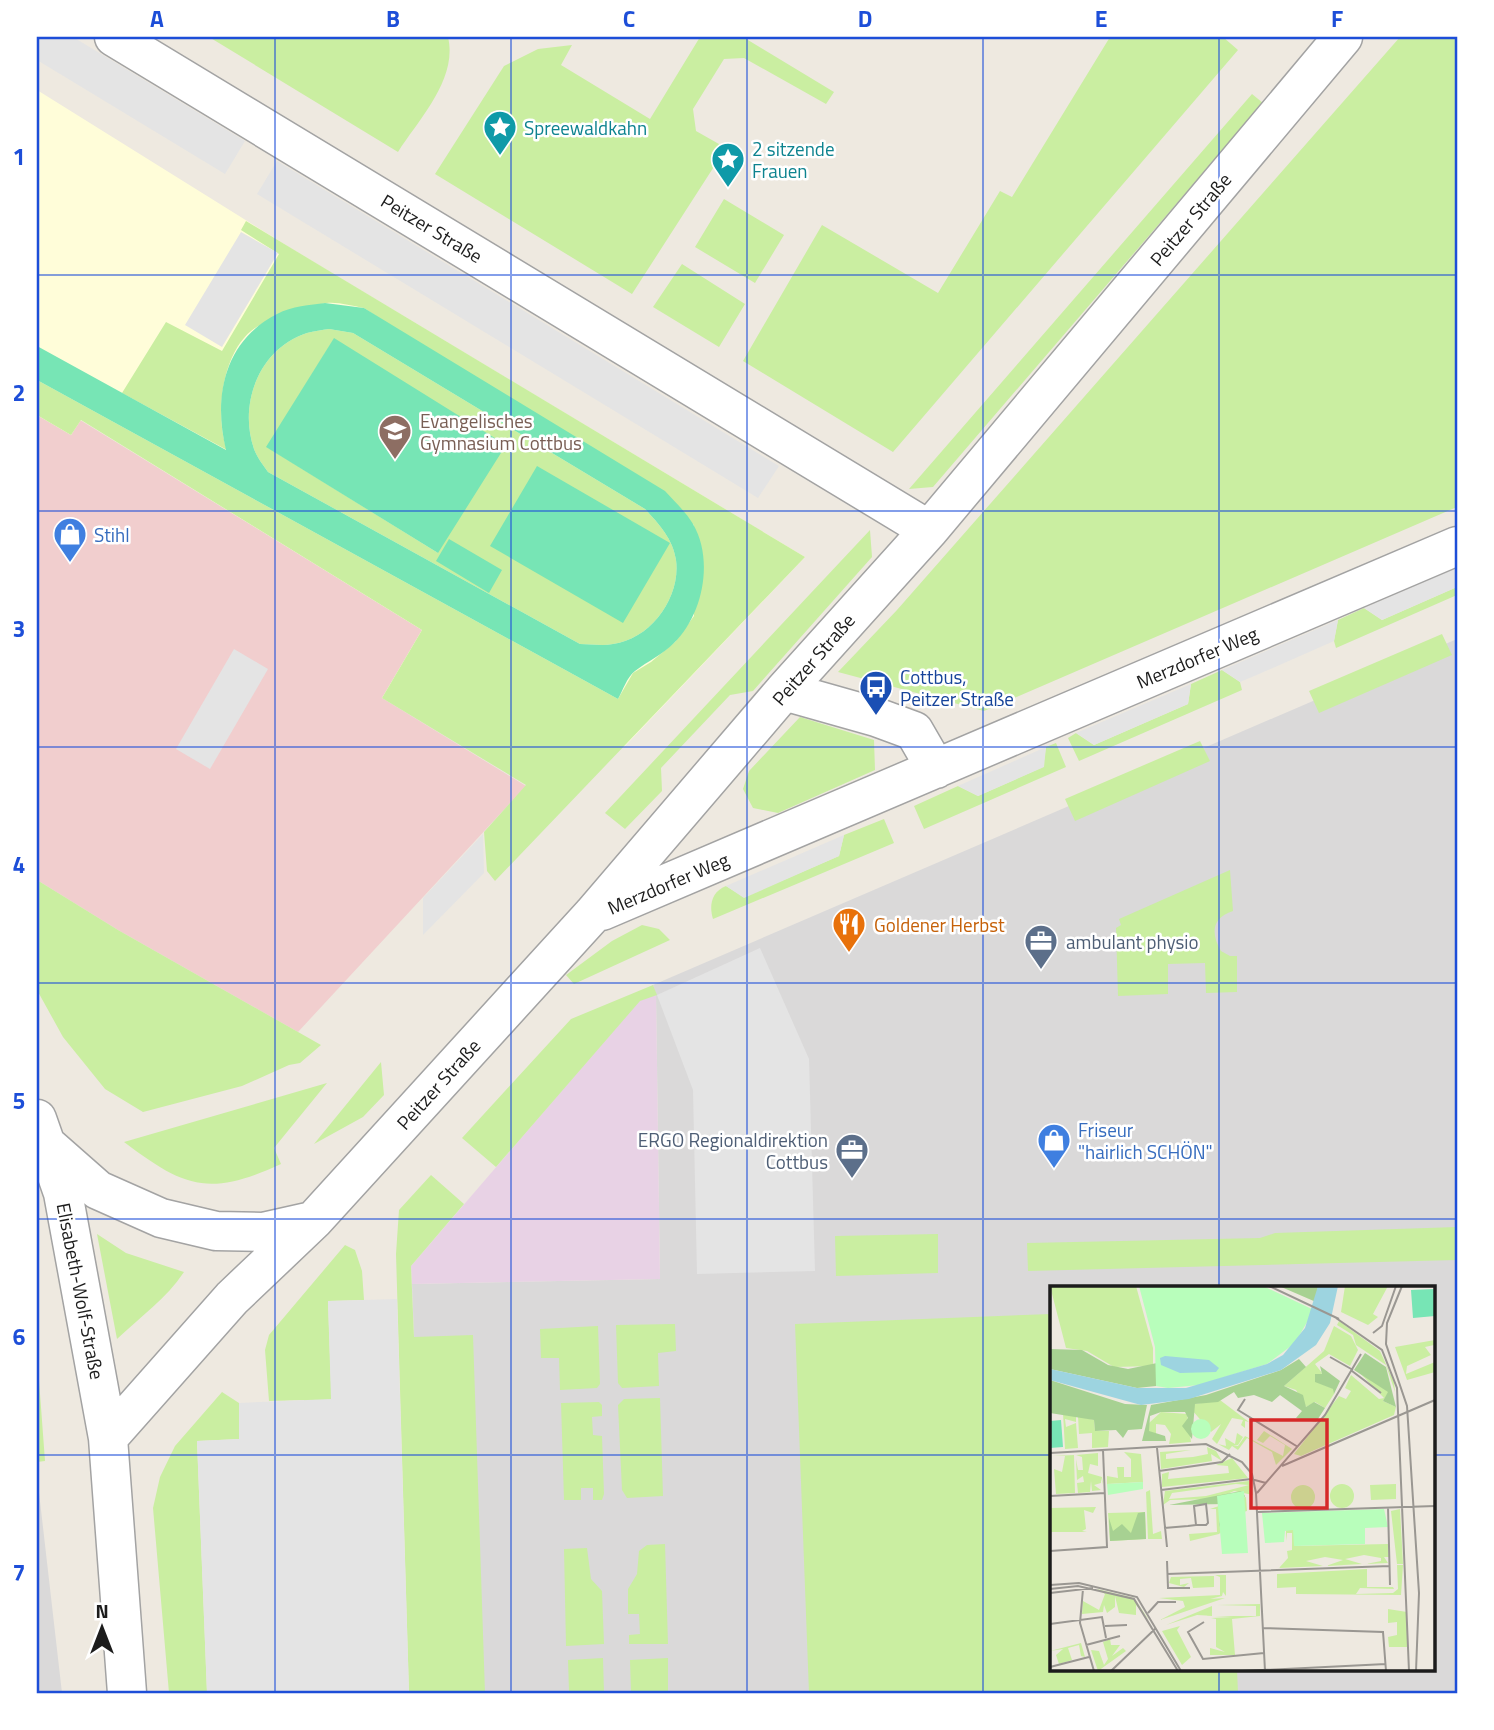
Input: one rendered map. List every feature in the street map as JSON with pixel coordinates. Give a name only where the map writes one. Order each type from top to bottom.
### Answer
[{"type":"street","name":"Peitzer Straße","points":[[114,37],[929,530]]},
{"type":"street","name":"Peitzer Straße","points":[[108,1438],[232,1298],[314,1220],[593,914],[784,691],[929,530],[1343,37]]},
{"type":"street","name":"Merzdorfer Weg","points":[[593,914],[1457,546]]},
{"type":"street","points":[[784,691],[876,716],[914,731],[936,769]]},
{"type":"street","name":"Elisabeth-Wolf-Straße","points":[[40,1137],[98,1190],[161,1217],[216,1231],[263,1232],[314,1220]]},
{"type":"street","name":"Elisabeth-Wolf-Straße","points":[[40,1137],[63,1193],[108,1438]]},
{"type":"street","points":[[108,1438],[127,1693]]},
{"type":"shaded area","points":[[37,37],[73,37],[245,141],[225,174],[37,60]]},
{"type":"shaded area","name":"Evangelisches Gymnasium Cottbus","points":[[37,90],[292,249],[805,557],[624,747],[382,698],[422,630],[81,420],[71,435],[37,415]]},
{"type":"shaded area","points":[[277,161],[779,466],[758,498],[257,194]]},
{"type":"shaded area","points":[[241,232],[278,253],[222,347],[185,325]]},
{"type":"shaded area","points":[[37,415],[71,435],[80,420],[422,630],[382,698],[526,786],[298,1032],[118,930],[37,880]]},
{"type":"shaded area","points":[[1457,568],[1457,587],[1382,620],[1364,608]]},
{"type":"shaded area","points":[[1338,620],[1334,641],[1259,674],[1240,682],[1222,670]]},
{"type":"shaded area","points":[[1457,639],[1457,1693],[428,1693],[412,1284],[660,1279],[656,994],[653,985]]},
{"type":"shaded area","points":[[234,649],[268,669],[210,769],[176,749]]},
{"type":"shaded area","points":[[1191,684],[1188,704],[1094,745],[1076,733]]},
{"type":"shaded area","points":[[1046,747],[1044,767],[978,796],[958,786]]},
{"type":"shaded area","points":[[483,834],[484,873],[423,935],[423,898]]},
{"type":"shaded area","points":[[844,835],[839,856],[744,898],[726,886]]},
{"type":"shaded area","points":[[760,948],[809,1059],[815,1271],[697,1274],[693,1090],[657,995]]},
{"type":"shaded area","points":[[653,985],[656,994],[660,1279],[412,1284],[411,1266]]},
{"type":"shaded area","points":[[397,1299],[409,1693],[207,1693],[197,1441],[239,1439],[239,1403],[331,1399],[328,1301]]},
{"type":"shaded area","points":[[37,1475],[62,1693],[37,1693]]},
{"type":"green space","points":[[209,37],[448,37],[450,53],[435,98],[398,152]]},
{"type":"green space","points":[[700,37],[743,37],[834,92],[826,104],[744,58],[724,59],[693,109],[696,131],[726,148],[632,294],[435,174],[504,66],[538,49],[572,45],[561,65],[650,119]]},
{"type":"green space","points":[[1110,37],[1223,37],[1238,50],[893,452],[743,361],[822,225],[938,293],[1000,191],[1012,197]]},
{"type":"green space","points":[[1400,37],[1457,37],[1457,507],[984,711],[838,672],[897,610]]},
{"type":"green space","points":[[1252,94],[1263,103],[933,487],[909,489]]},
{"type":"green space","points":[[724,199],[784,235],[755,283],[695,247]]},
{"type":"green space","points":[[246,221],[805,557],[495,881],[487,871],[484,832],[526,785],[382,698],[422,630],[81,420],[71,435],[37,415],[37,380],[618,699],[633,673],[675,642],[694,616],[694,525],[364,308],[336,303],[321,304],[266,322],[247,335],[229,364],[224,382],[221,418],[227,450],[122,393],[166,322],[222,351],[279,254],[241,230]]},
{"type":"green space","points":[[682,264],[745,304],[719,347],[653,307]]},
{"type":"green space","points":[[325,303],[364,308],[665,491],[687,515],[699,538],[703,554],[704,570],[698,603],[684,631],[669,647],[632,674],[618,699],[37,380],[37,346],[226,450],[222,430],[222,391],[234,355],[259,325],[277,314]],"holes":[[[329,329],[353,333],[645,509],[669,539],[676,560],[674,588],[661,614],[651,625],[640,634],[609,645],[580,644],[268,472],[254,449],[249,414],[251,396],[265,364],[291,340],[307,333]]]},
{"type":"green space","points":[[329,329],[353,333],[645,509],[669,539],[676,560],[674,588],[661,614],[640,634],[627,640],[609,645],[580,644],[268,472],[255,452],[250,431],[251,396],[257,379],[265,364],[291,340],[307,333]],"holes":[[[334,339],[438,553],[267,447]]]},
{"type":"green space","points":[[334,338],[506,445],[438,553],[266,447]]},
{"type":"green space","points":[[537,466],[670,543],[623,623],[490,546]]},
{"type":"green space","points":[[870,530],[872,557],[753,691],[730,695],[661,768],[662,791],[625,829],[605,813]]},
{"type":"green space","points":[[449,539],[502,570],[489,593],[436,561]]},
{"type":"green space","points":[[1457,587],[1457,595],[1336,648],[1334,641],[1338,620],[1364,608],[1382,620]]},
{"type":"green space","points":[[1442,634],[1452,655],[1319,713],[1309,691]]},
{"type":"green space","points":[[1222,670],[1240,682],[1242,690],[1079,761],[1068,738],[1076,733],[1094,745],[1188,704],[1191,684]]},
{"type":"green space","points":[[800,717],[874,740],[875,770],[778,813],[753,808],[743,789],[749,771]]},
{"type":"green space","points":[[1200,741],[1210,761],[1075,821],[1065,799]]},
{"type":"green space","points":[[1056,743],[1066,767],[924,829],[914,806],[958,786],[978,796],[1043,767],[1046,747]]},
{"type":"green space","points":[[884,819],[894,843],[713,919],[712,900],[717,892],[726,886],[744,897],[839,856],[844,835]]},
{"type":"green space","points":[[1230,870],[1233,911],[1220,918],[1215,933],[1221,951],[1237,956],[1237,992],[1206,993],[1205,963],[1168,964],[1168,994],[1118,996],[1116,928],[1121,925],[1119,919]]},
{"type":"green space","points":[[37,880],[118,930],[321,1045],[300,1063],[289,1065],[242,1086],[143,1112],[105,1089],[63,1037],[37,990]]},
{"type":"green space","points":[[642,925],[659,929],[670,940],[574,984],[566,975],[612,941]]},
{"type":"green space","points":[[653,985],[657,995],[640,1001],[496,1167],[462,1138],[571,1019]]},
{"type":"green space","points":[[381,1062],[384,1095],[363,1117],[314,1144]]},
{"type":"green space","points":[[327,1083],[274,1148],[281,1164],[235,1181],[198,1183],[181,1178],[145,1158],[124,1142]]},
{"type":"green space","points":[[431,1175],[464,1204],[411,1266],[414,1337],[473,1335],[485,1693],[409,1693],[396,1254],[399,1210]]},
{"type":"green space","points":[[1457,1227],[1457,1260],[1028,1271],[1027,1243],[1260,1238],[1275,1233]]},
{"type":"green space","points":[[97,1234],[126,1253],[184,1272],[161,1299],[117,1339]]},
{"type":"green space","points":[[938,1234],[938,1273],[836,1276],[835,1236]]},
{"type":"green space","points":[[345,1245],[355,1250],[362,1271],[364,1300],[328,1301],[342,1693],[304,1400],[269,1401],[265,1350],[269,1335]]},
{"type":"green space","points":[[1050,1314],[1050,1670],[1237,1670],[1238,1693],[809,1693],[795,1324]]},
{"type":"green space","points":[[675,1324],[676,1351],[658,1353],[659,1386],[622,1388],[618,1383],[616,1325]]},
{"type":"green space","points":[[598,1326],[600,1384],[597,1388],[560,1390],[559,1358],[541,1358],[540,1329]]},
{"type":"green space","points":[[37,1368],[45,1461],[37,1462]]},
{"type":"green space","points":[[222,1392],[239,1403],[240,1439],[197,1441],[207,1693],[169,1693],[153,1508],[160,1477],[175,1446]]},
{"type":"green space","points":[[660,1398],[663,1496],[627,1498],[622,1490],[618,1405],[624,1399]]},
{"type":"green space","points":[[599,1402],[602,1405],[602,1416],[592,1417],[593,1435],[602,1436],[602,1500],[593,1500],[593,1488],[581,1488],[581,1500],[564,1500],[561,1403]]},
{"type":"green space","points":[[665,1544],[668,1644],[629,1644],[629,1635],[640,1634],[639,1614],[628,1614],[628,1589],[637,1574],[639,1551],[647,1545]]},
{"type":"green space","points":[[587,1548],[591,1579],[602,1591],[604,1644],[566,1646],[564,1549]]},
{"type":"green space","points":[[603,1658],[604,1693],[552,1693],[569,1691],[568,1660]]},
{"type":"green space","points":[[668,1658],[668,1693],[631,1693],[630,1660]]},
{"type":"place","name":"Spreewaldkahn","points":[[500,157]]},
{"type":"place","name":"2 sitzende Frauen","points":[[728,189]]},
{"type":"place","name":"Evangelisches Gymnasium Cottbus","points":[[395,461]]},
{"type":"place","name":"Stihl","points":[[70,564]]},
{"type":"place","name":"Cottbus, Peitzer Straße","points":[[876,717]]},
{"type":"place","name":"Goldener Herbst","points":[[849,954]]},
{"type":"place","name":"ambulant physio","points":[[1041,971]]},
{"type":"place","name":"Friseur \"hairlich SCHÖN\"","points":[[1054,1170]]},
{"type":"place","name":"ERGO Regionaldirektion Cottbus","points":[[852,1180]]}]
